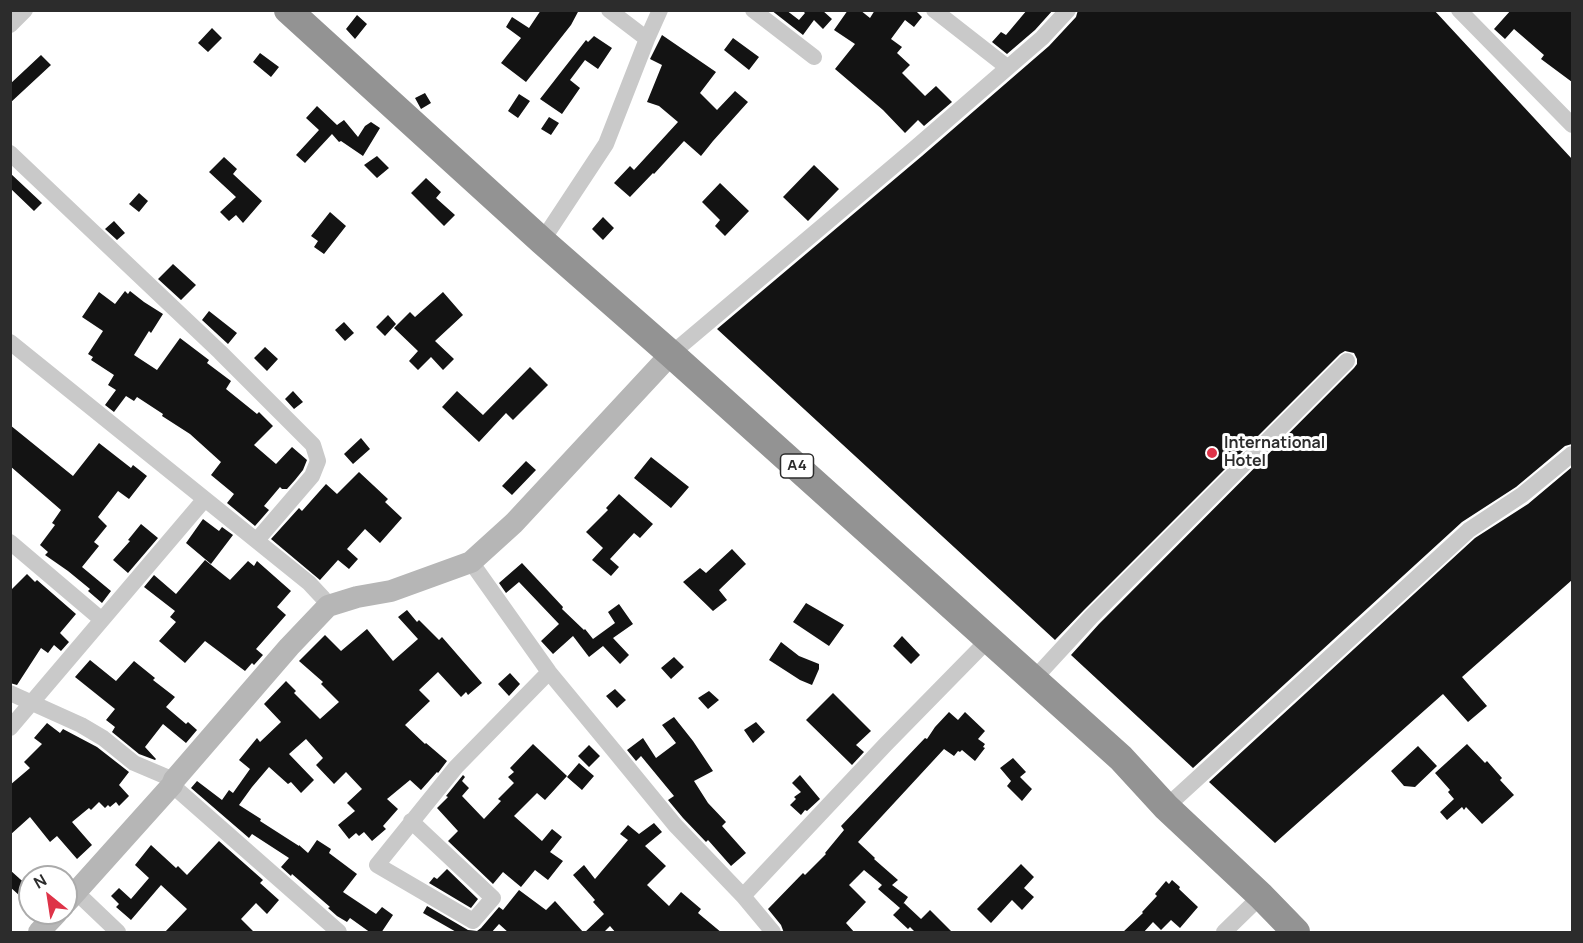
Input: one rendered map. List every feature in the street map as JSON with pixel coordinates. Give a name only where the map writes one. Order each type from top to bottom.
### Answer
[{"type":"highway","name":"A4","points":[[288,10],[1120,758],[1166,807],[1261,896],[1296,933]]},
{"type":"street","points":[[10,25],[24,10]]},
{"type":"street","points":[[609,10],[647,39]]},
{"type":"street","points":[[542,240],[606,144],[660,10]]},
{"type":"street","points":[[753,10],[814,57]]},
{"type":"street","points":[[934,10],[1007,67]]},
{"type":"street","points":[[78,890],[289,647],[328,606],[357,597],[391,591],[471,562],[514,523],[671,354],[907,155],[1042,38],[1068,10]]},
{"type":"street","points":[[1459,10],[1572,125]]},
{"type":"street","points":[[13,158],[220,352],[313,445],[318,461],[312,476],[257,540]]},
{"type":"street","points":[[10,342],[309,583],[328,606]]},
{"type":"street","points":[[1033,680],[1091,617],[1347,361]]},
{"type":"street","points":[[1166,807],[1469,530],[1522,495],[1572,454]]},
{"type":"street","points":[[10,728],[204,500]]},
{"type":"street","points":[[10,542],[102,620]]},
{"type":"street","points":[[471,562],[549,672],[675,825],[743,896],[773,933]]},
{"type":"street","points":[[743,896],[988,639]]},
{"type":"street","points":[[411,821],[493,898],[473,921],[377,865],[411,821],[456,767],[549,672]]},
{"type":"street","points":[[10,693],[81,725],[103,738],[134,763],[173,782],[339,933]]},
{"type":"street","points":[[1224,933],[1261,896]]},
{"type":"street","points":[[78,903],[118,933]]},
{"type":"building","points":[[541,10],[579,10],[571,25],[526,82],[501,63],[521,38],[506,27],[512,17],[529,28]]},
{"type":"building","points":[[771,10],[786,10],[799,20],[805,13],[802,10],[822,10],[832,19],[823,29],[814,20],[803,35]]},
{"type":"building","points":[[848,10],[860,10],[870,18],[875,10],[915,10],[922,17],[914,27],[905,20],[891,39],[902,47],[897,53],[910,65],[902,73],[925,96],[936,86],[952,102],[924,126],[918,120],[905,133],[883,110],[835,69],[855,44],[834,30]]},
{"type":"building","points":[[1027,10],[1053,10],[1035,30],[1007,54],[992,42],[1001,32],[1006,35]]},
{"type":"building","name":"International Hotel","points":[[1078,10],[1434,10],[1572,159],[1572,444],[1565,446],[1516,487],[1462,522],[1193,768],[1071,655],[1099,624],[1354,368],[1357,359],[1354,353],[1345,351],[1340,354],[1055,640],[717,329],[1049,46],[1076,17]]},
{"type":"building","points":[[1511,10],[1572,10],[1572,82],[1541,59],[1544,55],[1514,29],[1505,39],[1494,29]]},
{"type":"building","points":[[357,15],[367,24],[355,39],[346,29]]},
{"type":"building","points":[[212,28],[222,38],[208,52],[198,43]]},
{"type":"building","points":[[662,35],[716,72],[700,93],[717,110],[735,91],[748,102],[701,156],[684,141],[630,197],[614,183],[630,166],[634,170],[678,122],[659,106],[647,102],[662,65],[650,59]]},
{"type":"building","points":[[594,36],[612,48],[598,69],[585,60],[570,80],[580,88],[562,114],[540,99],[586,40],[588,42]]},
{"type":"building","points":[[733,38],[759,57],[749,70],[724,50]]},
{"type":"building","points":[[260,53],[279,67],[271,77],[253,62]]},
{"type":"building","points":[[41,55],[51,65],[10,103],[10,84]]},
{"type":"building","points":[[425,93],[431,103],[421,109],[415,98]]},
{"type":"building","points":[[519,94],[530,101],[518,118],[508,111]]},
{"type":"building","points":[[317,106],[337,125],[344,120],[358,137],[365,126],[371,122],[380,128],[363,156],[341,141],[339,142],[332,134],[305,163],[296,155],[319,130],[306,118]]},
{"type":"building","points":[[549,117],[559,123],[551,135],[541,129]]},
{"type":"building","points":[[377,156],[389,168],[377,178],[364,165]]},
{"type":"building","points":[[224,157],[237,169],[233,174],[262,201],[243,223],[236,215],[229,221],[220,212],[236,197],[209,172]]},
{"type":"building","points":[[814,165],[839,189],[808,221],[783,197]]},
{"type":"building","points":[[10,173],[42,203],[34,211],[10,188]]},
{"type":"building","points":[[426,178],[441,192],[436,198],[455,215],[444,226],[411,193]]},
{"type":"building","points":[[720,183],[749,211],[725,236],[715,226],[720,220],[702,202]]},
{"type":"building","points":[[139,193],[148,201],[139,212],[129,204]]},
{"type":"building","points":[[330,212],[346,226],[324,254],[314,247],[318,241],[311,236]]},
{"type":"building","points":[[603,217],[614,228],[603,240],[592,229]]},
{"type":"building","points":[[114,221],[125,233],[117,240],[105,229]]},
{"type":"building","points":[[173,264],[196,285],[181,300],[158,279]]},
{"type":"building","points":[[125,291],[128,294],[130,291],[163,314],[134,355],[157,370],[180,338],[209,360],[207,363],[231,381],[226,389],[257,414],[259,412],[273,426],[254,445],[276,464],[292,447],[307,460],[303,470],[287,489],[280,487],[264,506],[269,510],[255,526],[227,503],[234,494],[211,475],[221,462],[190,434],[137,397],[134,401],[126,396],[114,412],[105,405],[116,390],[108,385],[114,375],[91,360],[93,357],[88,354],[103,331],[82,317],[99,292],[115,304]]},
{"type":"building","points":[[443,292],[463,315],[435,341],[454,359],[443,370],[431,357],[418,370],[409,361],[418,351],[394,328],[410,312],[415,317]]},
{"type":"building","points":[[209,311],[237,333],[228,344],[202,320]]},
{"type":"building","points":[[388,315],[396,324],[385,336],[376,327]]},
{"type":"building","points":[[344,322],[354,333],[345,341],[335,330]]},
{"type":"building","points":[[265,347],[278,359],[267,371],[254,358]]},
{"type":"building","points":[[530,367],[548,385],[513,420],[506,413],[479,442],[442,407],[457,391],[483,415]]},
{"type":"building","points":[[293,391],[303,402],[294,409],[285,399]]},
{"type":"building","points":[[10,425],[73,476],[99,443],[131,468],[133,465],[147,476],[129,499],[118,491],[98,517],[107,526],[94,542],[99,546],[82,567],[111,591],[102,603],[88,591],[90,589],[45,555],[48,552],[40,545],[55,525],[52,523],[61,510],[10,466]]},
{"type":"building","points":[[361,438],[370,449],[353,464],[344,454]]},
{"type":"building","points":[[651,457],[689,487],[671,508],[634,478]]},
{"type":"building","points":[[526,461],[536,470],[512,495],[502,486]]},
{"type":"building","points":[[1572,467],[1572,580],[1462,677],[1487,706],[1468,722],[1443,694],[1275,843],[1209,782],[1475,538],[1528,504]]},
{"type":"building","points":[[359,472],[388,499],[385,502],[402,518],[380,543],[365,529],[347,549],[358,559],[349,569],[338,560],[320,580],[271,539],[299,508],[302,511],[326,484],[337,494]]},
{"type":"building","points":[[619,494],[653,524],[640,538],[634,533],[610,559],[619,567],[611,576],[592,560],[603,548],[586,532],[608,510],[606,508]]},
{"type":"building","points":[[203,519],[219,531],[222,527],[233,535],[211,564],[186,543]]},
{"type":"building","points":[[141,524],[158,538],[128,573],[113,560]]},
{"type":"building","points":[[732,549],[746,564],[719,590],[727,600],[713,611],[683,582],[700,568],[706,573]]},
{"type":"building","points":[[205,560],[230,580],[248,561],[254,566],[257,561],[291,591],[277,607],[286,615],[256,649],[263,655],[245,671],[205,641],[185,663],[159,641],[176,622],[170,617],[175,611],[144,587],[154,575],[176,594]]},
{"type":"building","points":[[522,563],[563,607],[562,609],[593,639],[615,623],[608,612],[619,604],[633,624],[613,638],[629,655],[620,664],[603,646],[589,657],[573,636],[553,654],[541,641],[559,624],[519,582],[506,593],[499,583]]},
{"type":"building","points":[[27,574],[76,614],[60,633],[69,642],[61,651],[54,645],[48,653],[41,648],[17,685],[10,683],[10,591]]},
{"type":"building","points":[[806,603],[844,625],[829,646],[793,622]]},
{"type":"building","points":[[407,610],[417,622],[419,620],[439,640],[442,637],[482,683],[468,695],[466,692],[461,697],[438,672],[419,690],[430,701],[405,725],[447,761],[438,773],[421,790],[410,780],[387,799],[398,809],[383,826],[386,829],[372,841],[364,832],[359,836],[356,833],[349,839],[338,825],[355,811],[347,803],[362,789],[346,772],[334,784],[316,765],[323,758],[306,739],[289,754],[314,780],[301,793],[291,782],[288,784],[269,767],[239,805],[308,853],[317,840],[331,849],[329,853],[357,874],[343,892],[376,914],[382,907],[393,915],[381,933],[371,933],[350,918],[347,922],[337,916],[328,908],[330,907],[281,867],[289,858],[252,834],[249,838],[191,788],[197,781],[222,800],[229,790],[233,793],[250,769],[239,760],[257,738],[260,742],[281,722],[264,704],[286,681],[296,691],[294,693],[320,719],[339,702],[321,684],[323,682],[299,661],[325,635],[341,651],[367,629],[393,661],[418,639],[398,617]]},
{"type":"building","points":[[902,636],[920,655],[911,664],[893,646]]},
{"type":"building","points":[[781,642],[799,656],[819,664],[812,685],[769,660]]},
{"type":"building","points":[[674,657],[684,667],[671,679],[661,668]]},
{"type":"building","points":[[90,660],[116,681],[134,661],[175,697],[166,707],[197,730],[186,743],[163,724],[145,747],[156,759],[139,754],[112,732],[115,727],[106,720],[115,709],[75,677]]},
{"type":"building","points":[[510,673],[520,684],[509,696],[498,684]]},
{"type":"building","points":[[615,689],[626,700],[617,708],[606,696]]},
{"type":"building","points":[[709,691],[719,700],[708,709],[698,698]]},
{"type":"building","points":[[833,693],[871,731],[856,745],[864,752],[852,765],[806,720]]},
{"type":"building","points":[[949,712],[958,720],[965,712],[985,731],[978,739],[985,744],[983,747],[985,748],[975,761],[962,750],[954,756],[944,749],[858,842],[898,880],[892,885],[908,897],[903,904],[921,919],[930,910],[953,933],[916,933],[910,927],[908,929],[893,915],[900,908],[878,889],[882,885],[864,870],[849,885],[866,902],[846,923],[855,933],[784,933],[781,925],[768,909],[803,873],[805,875],[826,854],[844,830],[841,826],[925,738],[927,739]]},
{"type":"building","points":[[674,717],[713,771],[694,781],[708,803],[726,822],[722,826],[746,853],[731,866],[668,800],[674,796],[641,756],[636,761],[627,750],[643,738],[656,758],[676,743],[662,725]]},
{"type":"building","points":[[756,722],[765,732],[753,743],[744,730]]},
{"type":"building","points":[[47,723],[60,733],[63,729],[97,747],[129,772],[119,785],[129,796],[119,806],[116,802],[105,808],[99,802],[72,822],[92,845],[77,859],[57,836],[50,842],[30,817],[10,835],[10,785],[30,768],[24,762],[42,744],[34,738]]},
{"type":"building","points":[[533,744],[567,776],[545,800],[537,793],[514,816],[542,841],[552,829],[562,837],[550,852],[563,861],[548,880],[535,870],[521,887],[503,872],[493,884],[448,841],[458,831],[437,808],[448,797],[446,796],[463,775],[465,777],[462,781],[469,788],[462,796],[484,819],[501,801],[498,799],[514,783],[508,777],[514,772],[510,768]]},
{"type":"building","points":[[1467,744],[1485,763],[1487,761],[1514,795],[1482,824],[1466,807],[1464,810],[1462,807],[1447,820],[1440,812],[1454,799],[1448,792],[1450,790],[1435,773]]},
{"type":"building","points":[[589,745],[600,756],[589,767],[578,756]]},
{"type":"building","points":[[1418,746],[1437,766],[1415,787],[1404,786],[1391,771]]},
{"type":"building","points":[[1013,758],[1026,772],[1020,777],[1032,789],[1022,801],[1007,786],[1011,781],[1000,768]]},
{"type":"building","points":[[579,763],[594,776],[582,790],[567,777]]},
{"type":"building","points":[[800,775],[820,799],[801,815],[790,805],[796,799],[794,797],[801,792],[792,783]]},
{"type":"building","points":[[654,823],[662,832],[645,846],[666,866],[647,885],[669,906],[681,892],[701,909],[698,913],[722,933],[616,933],[610,926],[603,933],[584,933],[604,914],[573,875],[584,865],[595,879],[628,840],[620,834],[628,825],[639,834]]},
{"type":"building","points":[[219,841],[263,880],[260,883],[279,900],[267,914],[256,903],[241,919],[255,933],[164,933],[187,909],[161,885],[131,920],[116,907],[119,904],[111,896],[119,888],[131,899],[149,878],[135,865],[151,845],[187,875]]},
{"type":"building","points":[[1021,864],[1034,877],[1024,888],[1034,897],[1022,910],[1012,900],[991,923],[977,909]]},
{"type":"building","points":[[447,869],[478,899],[471,908],[429,883]]},
{"type":"building","points":[[10,870],[18,877],[18,894],[10,887]]},
{"type":"building","points":[[1172,880],[1198,907],[1180,928],[1171,920],[1161,930],[1153,922],[1143,933],[1122,933],[1143,913],[1166,881],[1169,884]]},
{"type":"building","points":[[519,890],[546,910],[555,901],[584,933],[509,933],[499,924],[491,933],[458,933],[423,913],[427,906],[468,930],[477,931],[499,907],[503,910]]},
{"type":"place","name":"International Hotel","points":[[1212,453]]}]
